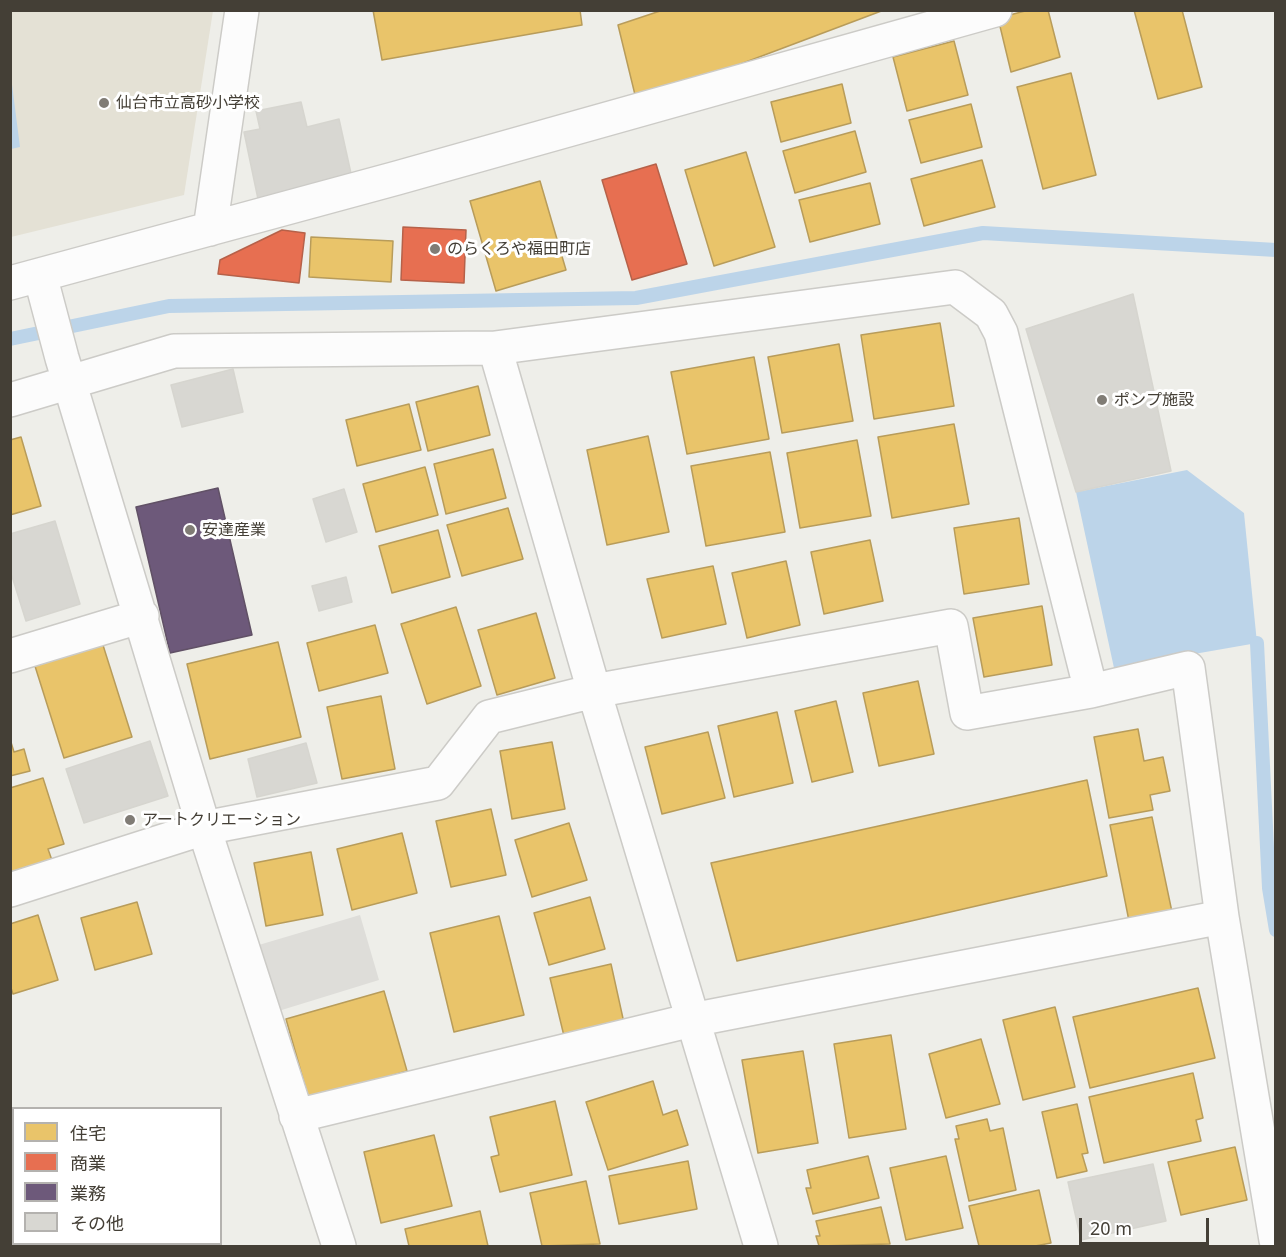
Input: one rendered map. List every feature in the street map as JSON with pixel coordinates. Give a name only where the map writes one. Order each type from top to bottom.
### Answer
[{"type":"street","points":[[210,229],[242,10]]},
{"type":"street","points":[[339,1246],[204,828],[66,370],[32,286],[210,229],[995,10]]},
{"type":"street","points":[[10,400],[66,370],[174,351],[495,348],[955,287],[991,314],[1001,333],[1091,691]]},
{"type":"street","points":[[495,348],[594,691],[761,1246]]},
{"type":"street","points":[[10,656],[142,616]]},
{"type":"street","points":[[10,890],[204,828],[438,783],[489,717],[594,691],[951,626],[967,713],[1091,691],[1188,668],[1222,917],[1275,1240]]},
{"type":"street","points":[[296,1116],[692,1020],[1222,917]]},
{"type":"shaded area","name":"仙台市立高砂小学校","points":[[10,11],[213,11],[184,195],[11,237]]},
{"type":"shaded area","points":[[360,915],[379,980],[272,1013],[252,947]]},
{"type":"water","points":[[10,69],[20,147],[11,149],[10,149]]},
{"type":"water","points":[[1187,470],[1244,513],[1257,643],[1114,668],[1076,492]]},
{"type":"building: 住宅","points":[[373,10],[580,10],[582,25],[382,60]]},
{"type":"building: 住宅","points":[[663,10],[884,10],[637,103],[618,25]]},
{"type":"building: 住宅","points":[[1029,10],[1048,10],[1060,57],[1011,72],[998,18]]},
{"type":"building: 住宅","points":[[1134,10],[1182,10],[1202,87],[1158,99]]},
{"type":"building: 住宅","points":[[954,41],[968,95],[907,111],[893,57]]},
{"type":"building: 住宅","points":[[1071,73],[1096,175],[1043,189],[1017,87]]},
{"type":"building: 住宅","points":[[842,84],[851,123],[781,142],[771,102]]},
{"type":"building: 住宅","points":[[971,104],[982,147],[921,163],[909,120]]},
{"type":"building: 住宅","points":[[855,131],[866,172],[795,193],[783,151]]},
{"type":"building: 住宅","points":[[746,152],[775,247],[714,266],[685,170]]},
{"type":"building: 住宅","points":[[982,160],[995,207],[924,226],[911,179]]},
{"type":"building: 住宅","points":[[540,181],[566,270],[496,291],[470,201]]},
{"type":"building: 住宅","points":[[870,183],[880,224],[810,242],[799,200]]},
{"type":"building: 住宅","points":[[311,237],[393,241],[391,282],[309,277]]},
{"type":"building: 住宅","points":[[940,323],[954,406],[874,419],[861,335]]},
{"type":"building: 住宅","points":[[839,344],[853,421],[782,433],[768,357]]},
{"type":"building: 住宅","points":[[754,357],[769,439],[687,454],[671,372]]},
{"type":"building: 住宅","points":[[478,386],[490,435],[428,451],[416,402]]},
{"type":"building: 住宅","points":[[409,404],[421,450],[357,466],[346,420]]},
{"type":"building: 住宅","points":[[954,424],[969,504],[892,518],[878,437]]},
{"type":"building: 住宅","points":[[648,436],[669,532],[607,545],[587,450]]},
{"type":"building: 住宅","points":[[21,437],[41,506],[10,515],[10,440]]},
{"type":"building: 住宅","points":[[857,440],[871,516],[800,528],[787,453]]},
{"type":"building: 住宅","points":[[493,449],[506,498],[446,514],[434,464]]},
{"type":"building: 住宅","points":[[770,452],[785,532],[706,546],[691,466]]},
{"type":"building: 住宅","points":[[425,467],[438,515],[376,532],[363,484]]},
{"type":"building: 住宅","points":[[508,508],[523,559],[462,576],[447,525]]},
{"type":"building: 住宅","points":[[1019,518],[1029,584],[964,594],[954,528]]},
{"type":"building: 住宅","points":[[438,530],[450,577],[392,593],[379,546]]},
{"type":"building: 住宅","points":[[870,540],[883,601],[824,614],[811,552]]},
{"type":"building: 住宅","points":[[786,561],[800,625],[747,638],[732,573]]},
{"type":"building: 住宅","points":[[713,566],[726,624],[662,638],[647,579]]},
{"type":"building: 住宅","points":[[1042,606],[1052,665],[984,677],[973,618]]},
{"type":"building: 住宅","points":[[456,607],[481,686],[427,704],[401,624]]},
{"type":"building: 住宅","points":[[536,613],[555,678],[497,695],[478,630]]},
{"type":"building: 住宅","points":[[375,625],[388,673],[319,691],[307,643]]},
{"type":"building: 住宅","points":[[102,642],[132,737],[64,758],[34,663]]},
{"type":"building: 住宅","points":[[278,642],[301,737],[210,759],[187,664]]},
{"type":"building: 住宅","points":[[918,681],[934,754],[879,766],[863,693]]},
{"type":"building: 住宅","points":[[381,696],[395,769],[342,779],[327,707]]},
{"type":"building: 住宅","points":[[836,701],[853,772],[812,782],[795,711]]},
{"type":"building: 住宅","points":[[777,712],[793,783],[734,797],[718,726]]},
{"type":"building: 住宅","points":[[1138,729],[1144,761],[1163,757],[1170,791],[1150,795],[1153,810],[1109,818],[1094,737]]},
{"type":"building: 住宅","points":[[708,732],[725,798],[662,814],[645,747]]},
{"type":"building: 住宅","points":[[10,739],[14,752],[24,749],[30,771],[10,776]]},
{"type":"building: 住宅","points":[[552,742],[565,809],[512,819],[500,751]]},
{"type":"building: 住宅","points":[[43,778],[64,844],[48,849],[54,866],[10,879],[10,788]]},
{"type":"building: 住宅","points":[[1087,780],[1107,876],[737,961],[711,863]]},
{"type":"building: 住宅","points":[[491,809],[506,875],[451,887],[436,821]]},
{"type":"building: 住宅","points":[[1152,817],[1172,912],[1129,921],[1110,825]]},
{"type":"building: 住宅","points":[[569,823],[587,880],[532,897],[515,840]]},
{"type":"building: 住宅","points":[[402,833],[417,893],[352,910],[337,849]]},
{"type":"building: 住宅","points":[[311,852],[323,915],[266,926],[254,863]]},
{"type":"building: 住宅","points":[[590,897],[605,949],[549,965],[534,913]]},
{"type":"building: 住宅","points":[[137,902],[152,954],[95,970],[81,918]]},
{"type":"building: 住宅","points":[[38,915],[58,980],[13,994],[10,985],[10,924]]},
{"type":"building: 住宅","points":[[499,916],[524,1015],[454,1032],[430,933]]},
{"type":"building: 住宅","points":[[611,964],[624,1023],[564,1036],[550,978]]},
{"type":"building: 住宅","points":[[1198,988],[1215,1058],[1090,1088],[1073,1017]]},
{"type":"building: 住宅","points":[[384,991],[407,1071],[309,1100],[286,1019]]},
{"type":"building: 住宅","points":[[1055,1007],[1075,1087],[1023,1100],[1003,1020]]},
{"type":"building: 住宅","points":[[891,1035],[906,1129],[849,1138],[834,1044]]},
{"type":"building: 住宅","points":[[981,1039],[1000,1104],[946,1118],[929,1054]]},
{"type":"building: 住宅","points":[[803,1051],[818,1143],[758,1153],[742,1060]]},
{"type":"building: 住宅","points":[[1193,1073],[1203,1118],[1196,1120],[1201,1141],[1104,1163],[1089,1097]]},
{"type":"building: 住宅","points":[[653,1081],[663,1115],[677,1110],[688,1145],[608,1170],[586,1102]]},
{"type":"building: 住宅","points":[[555,1101],[572,1175],[500,1192],[491,1157],[499,1155],[490,1117]]},
{"type":"building: 住宅","points":[[1077,1104],[1088,1153],[1082,1154],[1087,1171],[1057,1178],[1042,1112]]},
{"type":"building: 住宅","points":[[987,1119],[990,1131],[1003,1128],[1016,1190],[969,1201],[955,1139],[959,1139],[956,1126]]},
{"type":"building: 住宅","points":[[434,1135],[452,1206],[381,1223],[364,1152]]},
{"type":"building: 住宅","points":[[1235,1147],[1247,1200],[1181,1215],[1168,1162]]},
{"type":"building: 住宅","points":[[868,1156],[879,1198],[813,1214],[806,1188],[811,1188],[807,1170]]},
{"type":"building: 住宅","points":[[946,1156],[963,1228],[906,1240],[890,1168]]},
{"type":"building: 住宅","points":[[688,1161],[697,1209],[619,1224],[609,1176]]},
{"type":"building: 住宅","points":[[586,1181],[600,1244],[542,1246],[530,1193]]},
{"type":"building: 住宅","points":[[1039,1190],[1051,1243],[1035,1246],[979,1246],[969,1206]]},
{"type":"building: 住宅","points":[[881,1207],[890,1244],[819,1246],[816,1236],[820,1236],[816,1221]]},
{"type":"building: 住宅","points":[[480,1211],[488,1246],[409,1246],[405,1229]]},
{"type":"building: 商業","points":[[656,164],[687,264],[632,280],[602,180]]},
{"type":"building: 商業","points":[[403,227],[466,230],[464,283],[401,280]]},
{"type":"building: 商業","points":[[282,230],[305,233],[299,283],[218,274],[220,260]]},
{"type":"building: 業務","points":[[218,488],[252,635],[170,653],[136,507]]},
{"type":"building: その他","points":[[301,102],[307,127],[339,119],[352,178],[258,199],[244,132],[260,129],[256,111]]},
{"type":"building: その他","name":"ポンプ施設","points":[[1133,294],[1171,471],[1076,492],[1026,329]]},
{"type":"building: その他","points":[[233,369],[243,412],[182,427],[171,385]]},
{"type":"building: その他","points":[[344,489],[357,532],[326,542],[313,499]]},
{"type":"building: その他","points":[[55,521],[80,604],[26,621],[10,570],[10,534]]},
{"type":"building: その他","points":[[346,577],[352,602],[319,611],[312,586]]},
{"type":"building: その他","points":[[150,741],[168,796],[84,823],[66,769]]},
{"type":"building: その他","points":[[306,743],[317,783],[257,797],[248,759]]},
{"type":"building: その他","points":[[1153,1164],[1166,1221],[1081,1240],[1068,1182]]},
{"type":"waterway","points":[[10,339],[169,306],[636,298],[983,233],[1276,250]]},
{"type":"waterway","points":[[1257,643],[1269,888],[1276,930]]},
{"type":"place","name":"仙台市立高砂小学校","points":[[104,103]]},
{"type":"place","name":"のらくろや福田町店","points":[[435,249]]},
{"type":"place","name":"ポンプ施設","points":[[1102,400]]},
{"type":"place","name":"安達産業","points":[[190,530]]},
{"type":"place","name":"アートクリエーション","points":[[130,820]]}]
